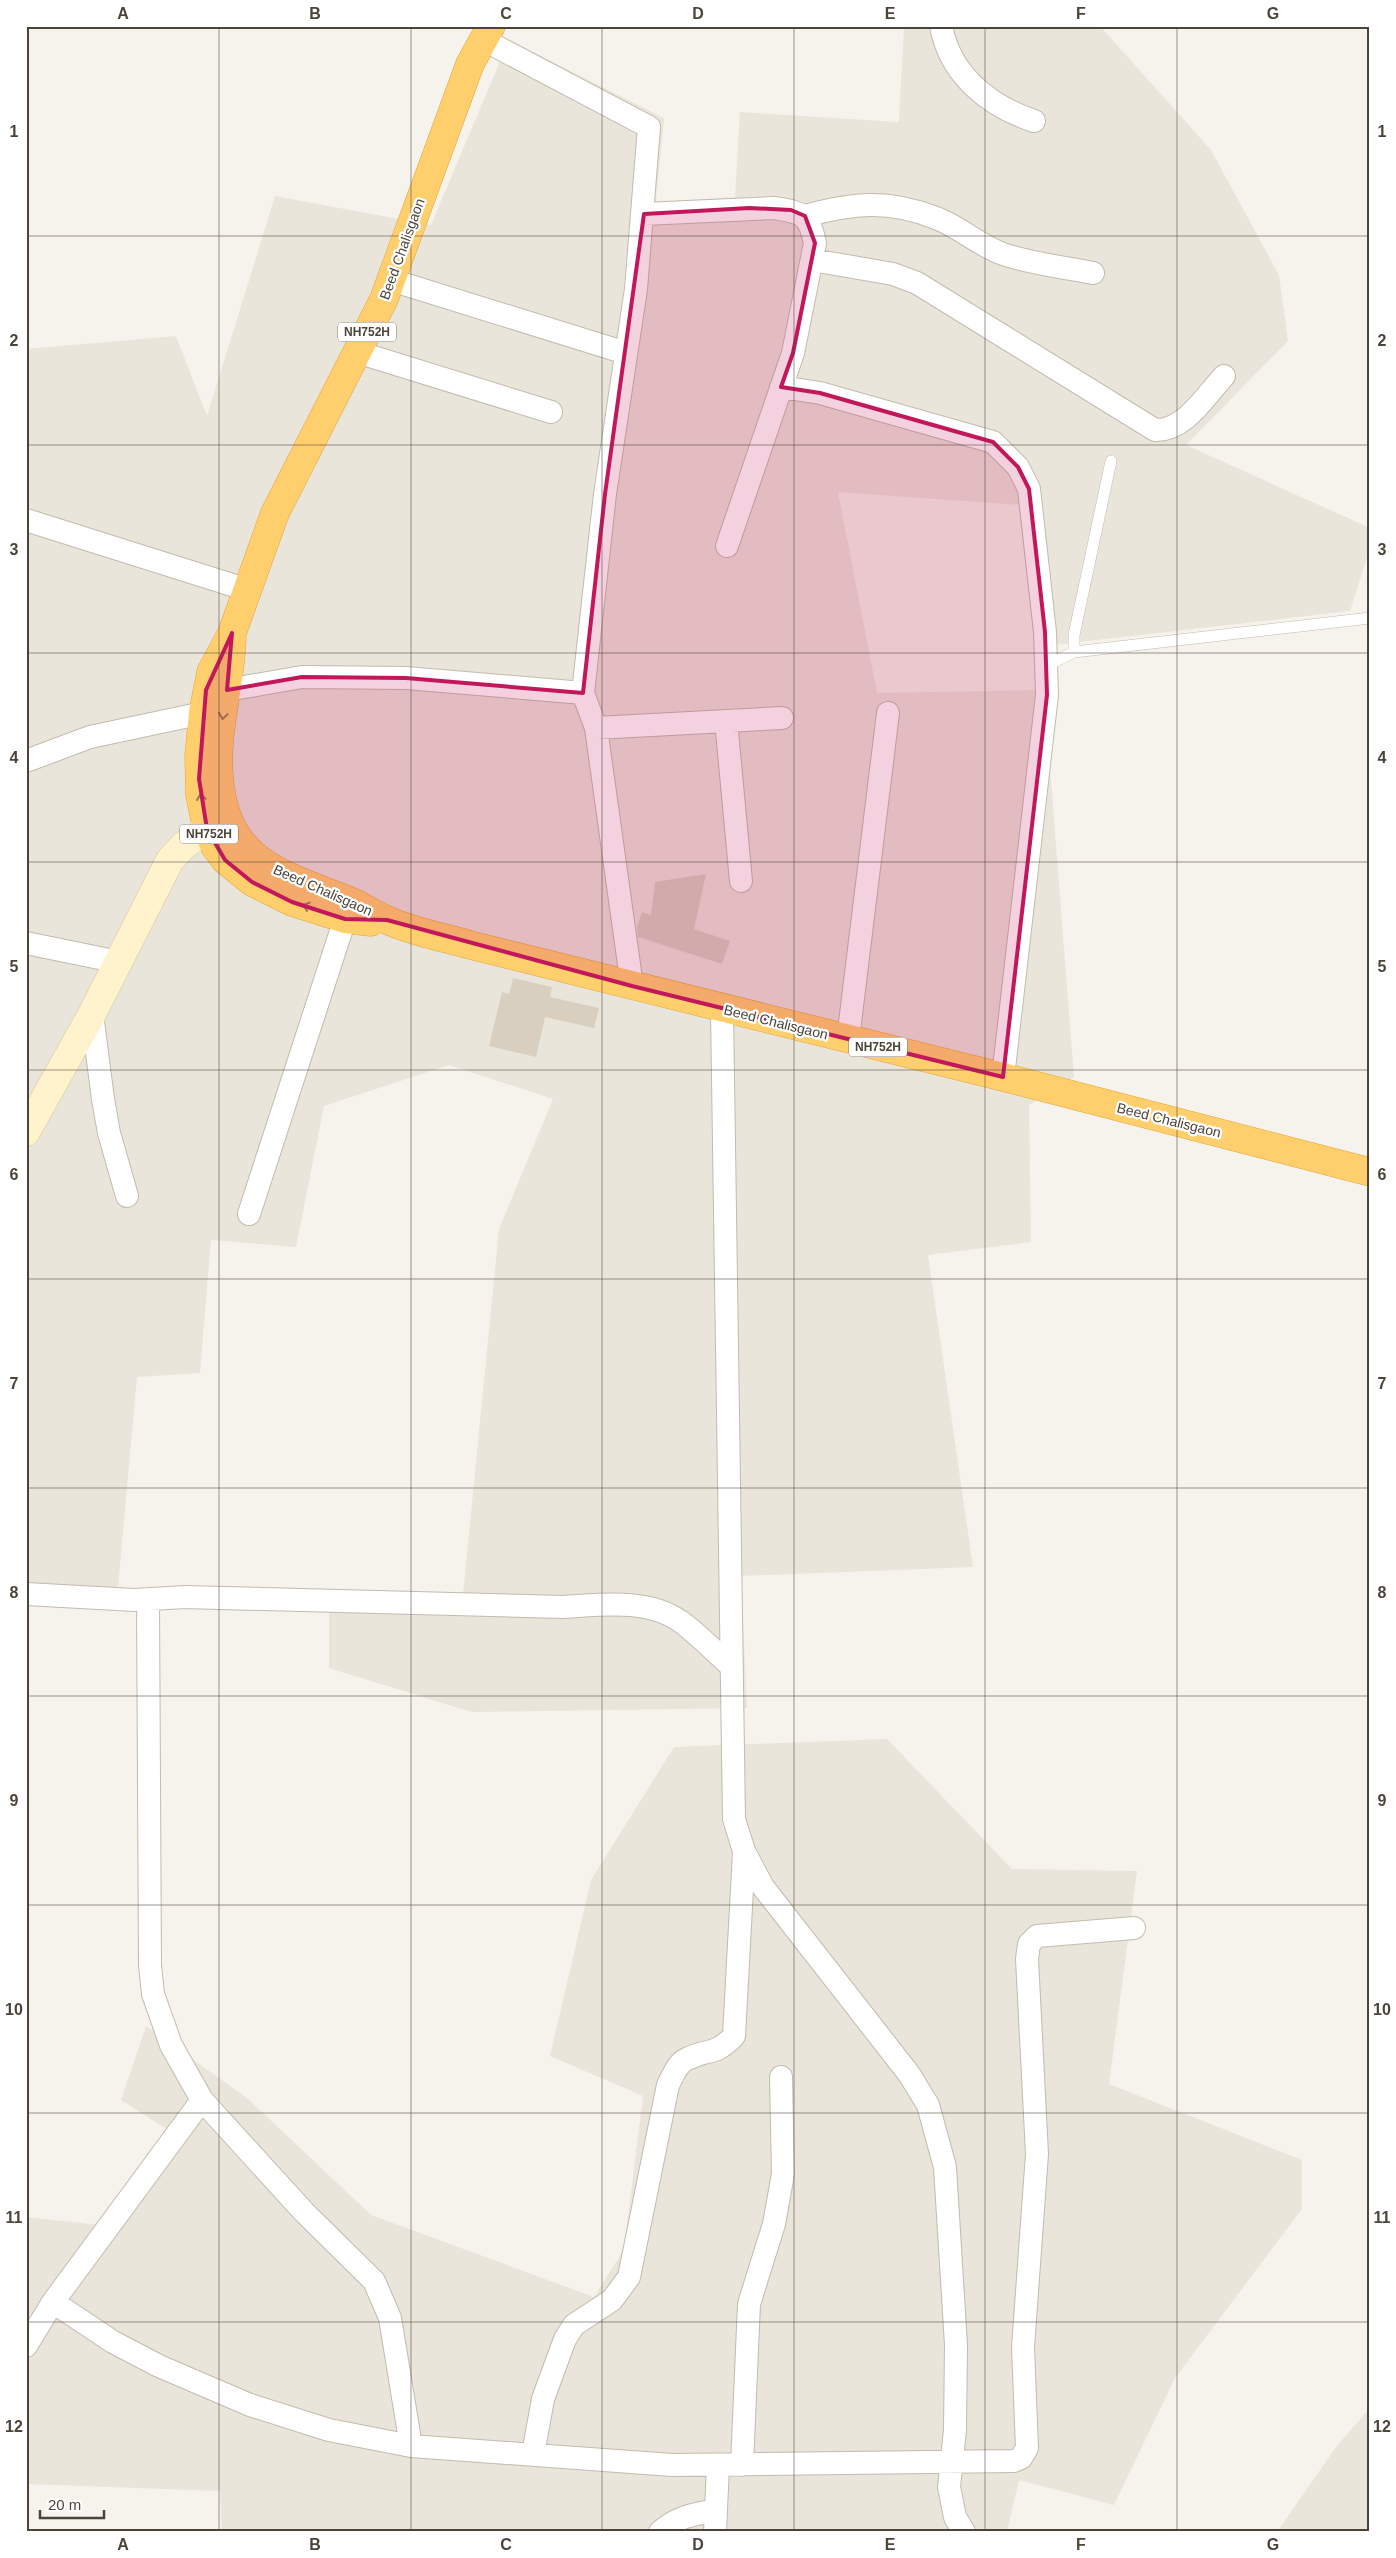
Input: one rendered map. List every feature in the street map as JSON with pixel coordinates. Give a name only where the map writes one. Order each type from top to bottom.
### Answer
[{"type":"highway","name":"Beed Chalisgaon","points":[[387,920],[369,923],[345,919],[292,902],[252,882],[225,860],[207,829],[198,779],[203,713],[211,672],[232,633],[276,513],[384,299],[470,64],[488,33]]},
{"type":"highway","name":"Beed Chalisgaon","points":[[232,633],[232,658],[222,721],[219,775],[221,798],[231,830],[252,854],[267,866],[315,889],[367,908],[387,920],[470,945],[722,1009],[1003,1077],[1370,1172]]},
{"type":"street","points":[[941,26],[945,46],[955,66],[991,101],[1009,112],[1034,121]]},
{"type":"street","points":[[488,33],[649,126],[644,214],[605,494],[582,693],[596,728],[632,986]]},
{"type":"street","points":[[805,216],[843,206],[874,204],[905,210],[936,218],[977,243],[1004,254],[1093,273]]},
{"type":"street","points":[[644,214],[774,208],[791,210],[805,216],[811,226],[815,243],[793,352],[727,546]]},
{"type":"street","points":[[812,260],[893,274],[917,283],[1156,430],[1166,430],[1181,422],[1224,376]]},
{"type":"street","points":[[391,280],[626,353]]},
{"type":"street","points":[[357,352],[551,412]]},
{"type":"street","points":[[781,387],[829,396],[993,442],[1018,467],[1029,489],[1045,632],[1047,695],[1003,1077]]},
{"type":"street","points":[[26,520],[248,590]]},
{"type":"street","points":[[227,690],[302,676],[406,678],[582,693]]},
{"type":"street","points":[[26,761],[90,737],[203,713]]},
{"type":"street","points":[[848,1039],[888,713]]},
{"type":"street","points":[[596,728],[782,718]]},
{"type":"street","points":[[726,721],[741,881]]},
{"type":"street","points":[[26,1132],[92,1014],[170,860],[183,846],[207,829]]},
{"type":"street","points":[[249,1214],[345,919]]},
{"type":"street","points":[[26,943],[119,962]]},
{"type":"street","points":[[722,1009],[734,1819],[744,1851],[763,1887],[909,2074],[928,2105],[945,2167],[956,2344],[955,2430],[950,2487],[956,2518],[964,2532]]},
{"type":"street","points":[[92,1014],[106,1116],[127,1196]]},
{"type":"street","points":[[26,1594],[148,1600],[184,1597],[563,1607],[620,1604],[654,1609],[679,1620],[732,1667]]},
{"type":"street","points":[[148,1600],[150,1955],[153,1994],[171,2045],[202,2100],[304,2212],[374,2281],[390,2318],[411,2446]]},
{"type":"street","points":[[533,2454],[543,2399],[565,2339],[574,2325],[612,2300],[629,2277],[668,2085],[678,2066],[686,2059],[721,2049],[734,2036],[744,1851]]},
{"type":"street","points":[[53,2302],[113,2342],[159,2366],[250,2405],[329,2430],[411,2446],[672,2466],[1014,2460],[1021,2458],[1026,2454],[1027,2448],[1023,2347],[1037,2154],[1027,1959],[1029,1944],[1037,1936],[1134,1928]]},
{"type":"street","points":[[742,2466],[750,2304],[774,2224],[782,2174],[780,2077]]},
{"type":"street","points":[[26,2346],[53,2302],[202,2100]]},
{"type":"street","points":[[660,2532],[671,2522],[684,2516],[716,2521],[718,2466]]},
{"type":"lane","points":[[1074,652],[1074,635],[1111,462]]},
{"type":"lane","points":[[1046,666],[1074,652],[1370,618]]},
{"type":"highlighted area","points":[[749,208],[791,210],[805,216],[815,243],[793,353],[781,387],[820,393],[993,442],[1018,467],[1029,489],[1045,632],[1047,695],[1003,1077],[632,986],[387,920],[345,919],[292,902],[252,882],[225,860],[207,829],[199,779],[206,690],[232,633],[227,690],[302,677],[406,678],[583,693],[605,494],[644,214]]},
{"type":"shaded area","points":[[904,26],[1100,26],[1211,150],[1279,275],[1288,341],[1186,445],[1370,528],[1370,548],[1350,611],[1053,645],[1035,506],[838,492],[877,693],[1044,690],[1074,1077],[1029,1105],[1031,1242],[928,1255],[973,1567],[741,1576],[747,1708],[472,1712],[329,1668],[329,1596],[463,1594],[499,1229],[553,1099],[449,1065],[324,1106],[296,1247],[211,1240],[200,1373],[137,1377],[117,1599],[26,1598],[26,349],[176,336],[207,416],[275,196],[431,225],[509,40],[664,118],[656,202],[735,197],[740,112],[899,122]]},
{"type":"shaded area","points":[[887,1739],[1012,1869],[1137,1871],[1109,2084],[1302,2160],[1302,2209],[1175,2378],[1114,2505],[1019,2480],[1007,2532],[222,2532],[220,2491],[26,2484],[26,2217],[109,2226],[168,2130],[121,2100],[146,2026],[247,2098],[371,2215],[594,2297],[624,2249],[643,2096],[550,2056],[591,1880],[674,1747]]},
{"type":"shaded area","points":[[1370,2408],[1370,2532],[1277,2532],[1336,2447]]},
{"type":"building","points":[[706,874],[694,929],[730,941],[722,964],[638,937],[637,927],[642,912],[651,915],[655,882]]},
{"type":"building","points":[[513,978],[552,987],[550,997],[599,1008],[594,1028],[545,1017],[536,1057],[489,1046],[502,992],[509,994]]}]
